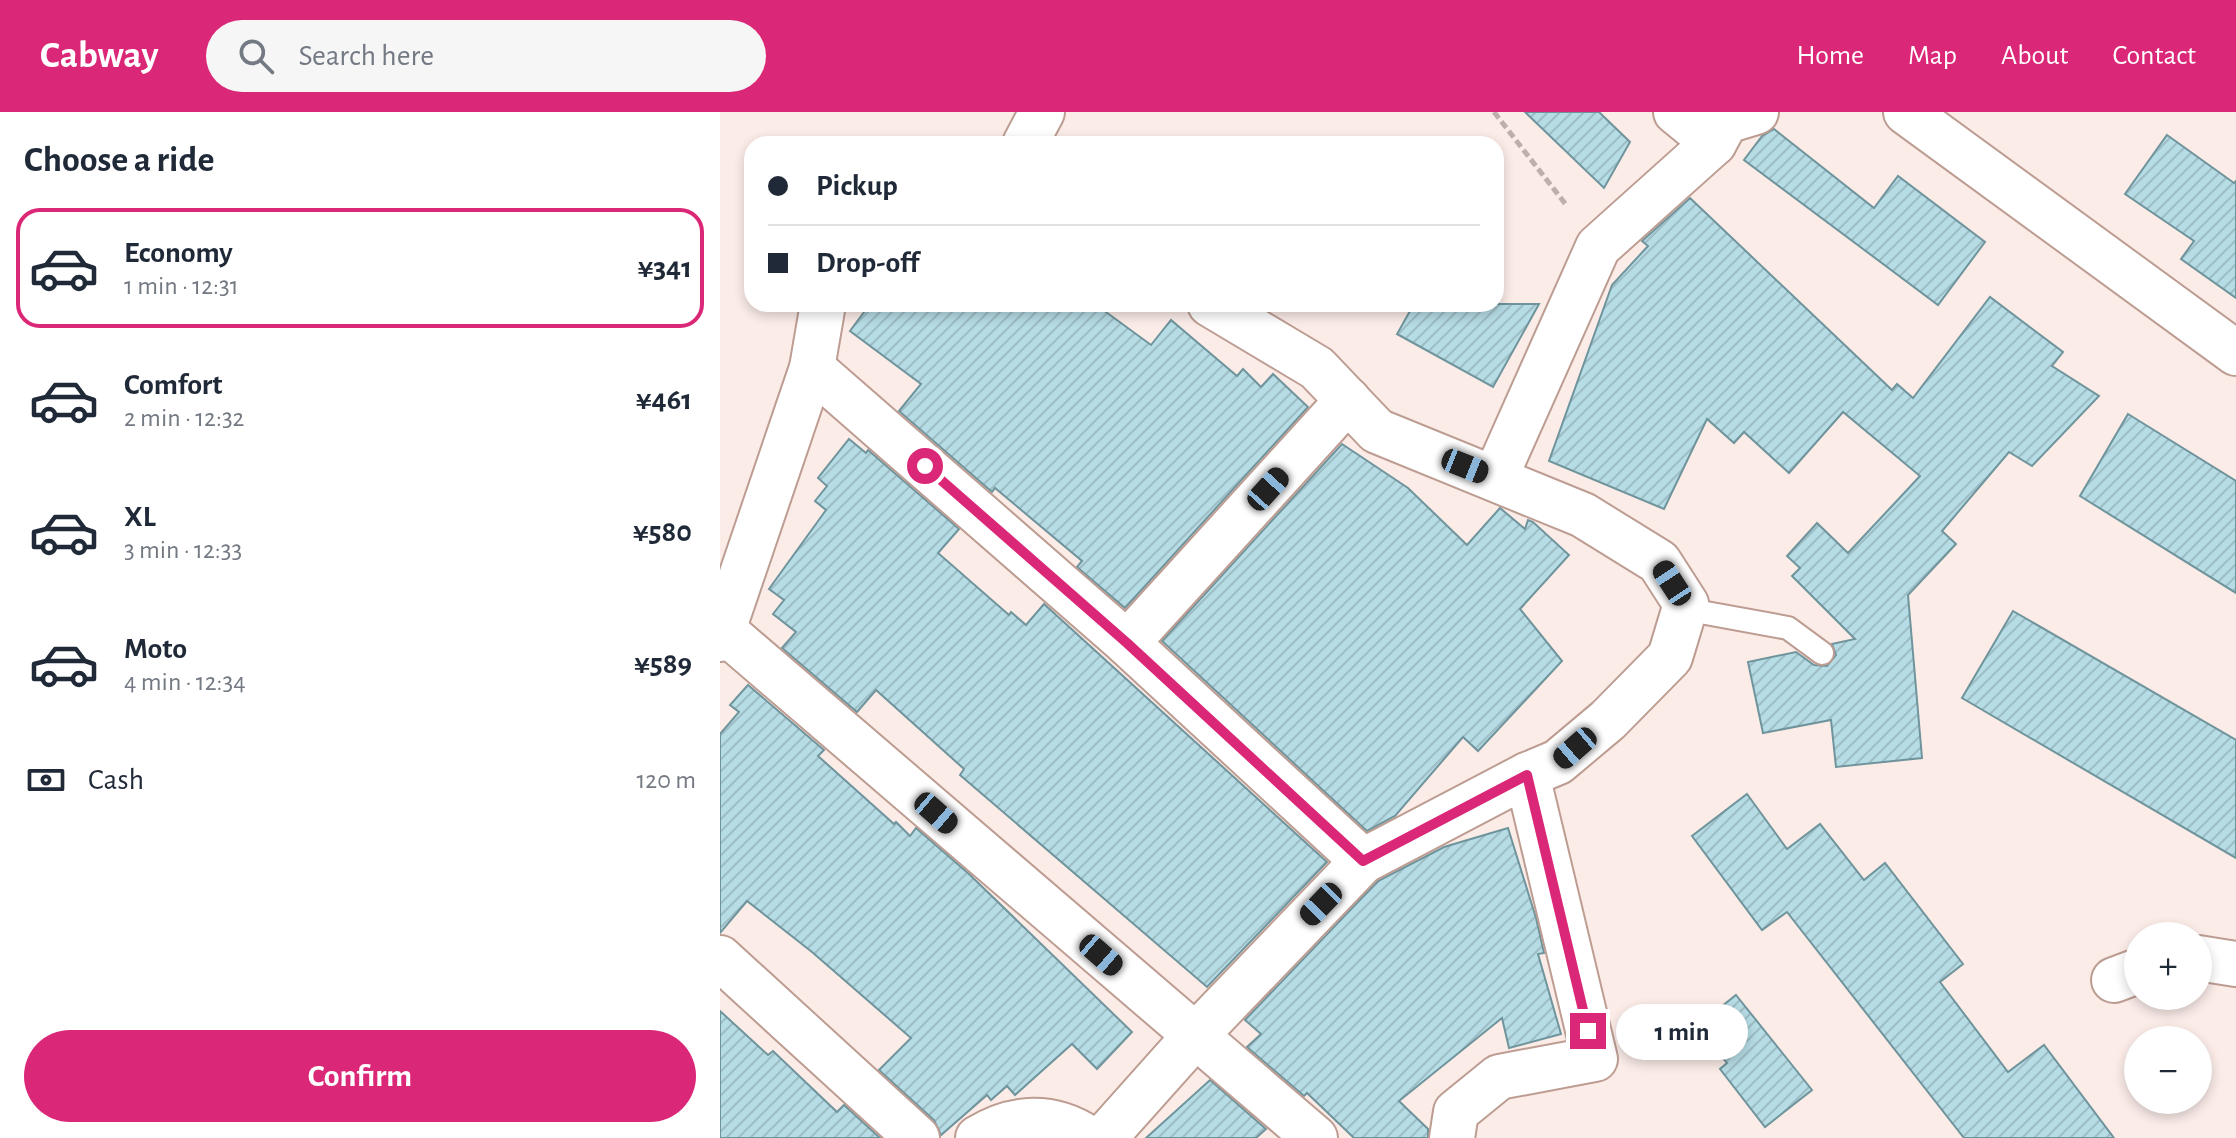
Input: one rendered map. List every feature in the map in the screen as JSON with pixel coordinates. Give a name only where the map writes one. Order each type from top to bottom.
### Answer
[{"type":"street","points":[[1029,136],[1042,112]]},
{"type":"street","points":[[1676,112],[1714,143]]},
{"type":"street","points":[[1495,478],[1598,247],[1714,143],[1726,121],[1756,112]]},
{"type":"street","points":[[1906,112],[2236,353]]},
{"type":"street","points":[[822,312],[812,368],[737,538],[722,634],[1315,1138]]},
{"type":"street","points":[[1104,1138],[1195,1036],[1363,861],[1527,775],[1558,762],[1608,720],[1670,657],[1686,604],[1659,562],[1583,515],[1377,431],[1317,368],[1223,312]]},
{"type":"street","points":[[812,368],[1127,643],[1363,861]]},
{"type":"street","points":[[1127,643],[1348,400]]},
{"type":"street","points":[[1452,1138],[1456,1112],[1499,1077],[1595,1059],[1527,775]]},
{"type":"street","points":[[720,958],[917,1138]]},
{"type":"street","points":[[2212,960],[2236,964]]},
{"type":"street","points":[[978,1138],[1008,1123],[1040,1119],[1071,1127],[1088,1138]]},
{"type":"lane","points":[[1684,609],[1788,628],[1822,653]]},
{"type":"path","points":[[1494,112],[1598,247]]},
{"type":"building","points":[[1525,112],[1599,112],[1630,142],[1604,188]]},
{"type":"building","points":[[1774,129],[1874,208],[1898,176],[1985,242],[1938,305],[1744,160],[1762,136]]},
{"type":"building","points":[[2167,135],[2234,183],[2236,181],[2236,298],[2181,259],[2194,241],[2125,194]]},
{"type":"building","points":[[1690,198],[1892,390],[1897,384],[1913,398],[1990,297],[2063,352],[2052,366],[2099,396],[2032,466],[2009,452],[1942,531],[1956,544],[1908,595],[1922,758],[1836,767],[1831,720],[1763,733],[1748,662],[1796,652],[1814,665],[1827,666],[1836,655],[1832,644],[1855,639],[1792,576],[1800,568],[1787,556],[1817,523],[1848,553],[1920,476],[1843,412],[1789,473],[1744,432],[1734,443],[1707,419],[1664,509],[1549,461],[1612,285],[1648,246],[1642,241]]},
{"type":"building","points":[[1504,304],[1539,304],[1493,387],[1397,334],[1409,312],[1504,312]]},
{"type":"building","points":[[864,312],[1106,312],[1151,345],[1171,320],[1237,376],[1243,369],[1261,387],[1273,374],[1308,407],[1125,608],[1077,567],[1082,561],[995,488],[992,492],[899,411],[921,384],[850,331]]},
{"type":"building","points":[[2128,414],[2236,481],[2236,593],[2080,496]]},
{"type":"building","points":[[849,439],[866,453],[868,450],[959,529],[938,553],[1009,615],[1011,612],[1026,625],[1044,604],[1327,862],[1207,987],[960,775],[964,769],[876,690],[857,712],[782,648],[796,632],[773,614],[784,600],[769,589],[826,510],[815,501],[827,486],[818,478]]},
{"type":"building","points":[[1342,444],[1408,488],[1467,545],[1500,508],[1525,529],[1528,520],[1533,522],[1569,555],[1520,609],[1562,661],[1478,751],[1463,737],[1395,816],[1367,831],[1162,641]]},
{"type":"building","points":[[2013,611],[2236,740],[2236,858],[1962,698]]},
{"type":"building","points":[[748,685],[824,750],[818,756],[894,824],[896,822],[910,836],[916,828],[969,874],[1132,1032],[1097,1069],[1072,1044],[1015,1095],[1007,1086],[991,1100],[987,1095],[941,1135],[934,1120],[879,1070],[911,1038],[812,952],[747,901],[720,933],[720,734],[739,712],[730,705]]},
{"type":"building","points":[[1747,794],[1787,849],[1820,824],[1864,880],[1885,863],[1963,964],[1940,982],[2008,1072],[2044,1045],[2114,1138],[1964,1138],[1787,912],[1762,930],[1692,836]]},
{"type":"building","points":[[1508,828],[1536,918],[1544,953],[1538,954],[1561,1034],[1509,1048],[1502,1018],[1399,1101],[1428,1129],[1428,1138],[1354,1138],[1307,1093],[1304,1096],[1247,1047],[1261,1034],[1245,1020],[1378,881],[1444,847]]},
{"type":"building","points":[[1736,995],[1812,1090],[1765,1127],[1720,1069],[1727,1063],[1697,1026]]},
{"type":"building","points":[[720,1011],[768,1055],[773,1051],[837,1112],[844,1105],[880,1138],[720,1138]]},
{"type":"building","points":[[1210,1080],[1266,1129],[1256,1138],[1146,1138]]},
{"type":"route","points":[[925,466],[1127,643],[1363,861],[1527,775],[1588,1031]]}]
